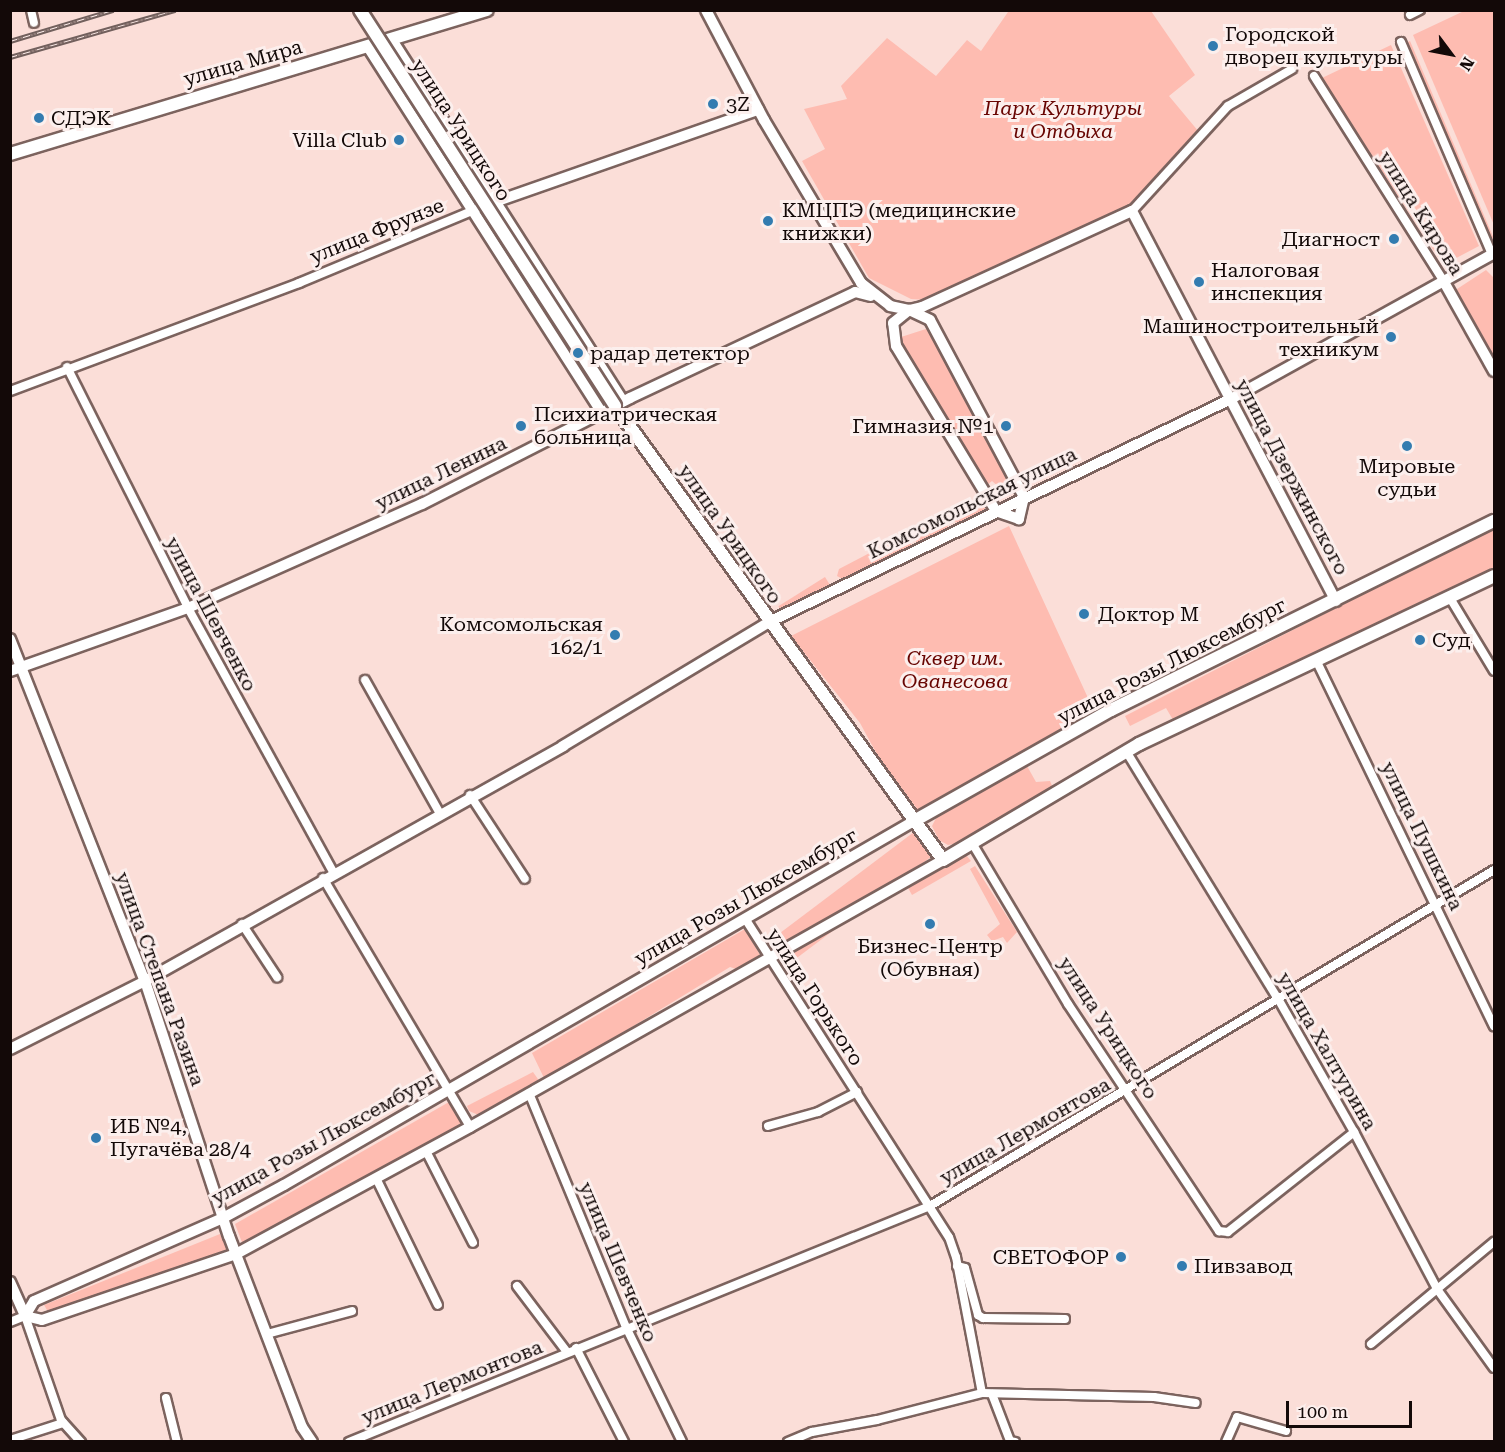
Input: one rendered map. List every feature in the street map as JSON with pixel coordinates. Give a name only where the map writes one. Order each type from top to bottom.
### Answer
[{"type":"main road","name":"улица Урицкого","points":[[360,10],[619,403],[769,622],[943,860]]},
{"type":"main road","name":"улица Мира","points":[[10,154],[487,10]]},
{"type":"main road","points":[[706,10],[758,110],[861,284],[877,298],[909,310],[930,320],[1024,497],[1019,519],[996,511],[896,346],[893,323],[909,310],[922,307],[1132,211]]},
{"type":"main road","name":"улица Урицкого","points":[[392,39],[619,403]]},
{"type":"main road","name":"улица Урицкого","points":[[368,47],[602,413]]},
{"type":"main road","name":"улица Фрунзе","points":[[495,202],[758,110]]},
{"type":"main road","name":"улица Дзержинского","points":[[1132,211],[1336,601]]},
{"type":"main road","name":"Комсомольская улица","points":[[10,1048],[144,981],[439,812],[563,746],[769,622],[1231,399],[1494,256]]},
{"type":"main road","name":"улица Кирова","points":[[1444,282],[1494,371]]},
{"type":"main road","name":"улица Ленина","points":[[16,669],[188,608],[422,504],[619,403],[855,292],[877,298]]},
{"type":"main road","name":"улица Розы Люксембург","points":[[1494,521],[1336,601],[1111,710],[914,821],[448,1092],[223,1218],[34,1301],[25,1316],[42,1320],[236,1254],[470,1127],[943,860],[1126,751],[1494,576]]},
{"type":"main road","name":"улица Степана Разина","points":[[10,639],[16,669],[144,981],[236,1254],[302,1427],[312,1442]]},
{"type":"main road","points":[[10,1282],[25,1316]]},
{"type":"street","points":[[31,10],[34,23]]},
{"type":"street","points":[[1410,15],[1420,10]]},
{"type":"street","name":"улица Кирова","points":[[1401,42],[1494,256]]},
{"type":"street","points":[[1132,211],[1228,106],[1292,69]]},
{"type":"street","name":"улица Кирова","points":[[1314,76],[1444,282]]},
{"type":"street","name":"улица Фрунзе","points":[[10,391],[299,283],[495,202]]},
{"type":"street","name":"улица Шевченко","points":[[67,368],[188,608],[333,872]]},
{"type":"street","points":[[1450,598],[1494,671]]},
{"type":"street","name":"улица Пушкина","points":[[1317,662],[1437,903],[1494,1026]]},
{"type":"street","points":[[365,680],[439,812]]},
{"type":"street","name":"улица Халтурина","points":[[1126,751],[1277,998],[1354,1132],[1437,1288],[1494,1368]]},
{"type":"street","points":[[470,795],[525,879]]},
{"type":"street","name":"улица Урицкого","points":[[972,843],[1045,968],[1219,1231],[1228,1232],[1354,1132]]},
{"type":"street","name":"улица Лермонтова","points":[[349,1442],[403,1423],[626,1327],[930,1206],[1494,870]]},
{"type":"street","points":[[323,878],[470,1127]]},
{"type":"street","name":"улица Горького","points":[[746,920],[949,1237],[957,1266],[982,1393]]},
{"type":"street","points":[[242,924],[277,977]]},
{"type":"street","name":"улица Горького","points":[[768,1126],[818,1112],[856,1092]]},
{"type":"street","name":"улица Шевченко","points":[[530,1093],[626,1327],[682,1442]]},
{"type":"street","points":[[426,1151],[473,1243]]},
{"type":"street","points":[[376,1178],[438,1305]]},
{"type":"street","points":[[1371,1344],[1494,1242]]},
{"type":"street","name":"улица Горького","points":[[957,1266],[964,1268],[978,1315],[983,1318],[1065,1319]]},
{"type":"street","name":"улица Лермонтова","points":[[517,1286],[567,1352]]},
{"type":"street","points":[[267,1334],[352,1311]]},
{"type":"street","points":[[25,1316],[63,1423],[81,1442]]},
{"type":"street","name":"улица Розы Люксембург","points":[[10,1322],[25,1316]]},
{"type":"street","points":[[576,1348],[624,1442]]},
{"type":"street","points":[[788,1442],[812,1432],[877,1420],[982,1393],[1154,1397],[1196,1403]]},
{"type":"street","points":[[992,1394],[1010,1441],[1015,1442]]},
{"type":"street","points":[[166,1398],[177,1442]]},
{"type":"street","points":[[1226,1442],[1237,1417],[1286,1431]]},
{"type":"street","points":[[10,1440],[63,1423]]},
{"type":"green space","name":"Парк Культуры и Отдыха","points":[[1151,11],[1195,75],[1169,96],[1199,132],[1135,202],[928,300],[911,299],[869,278],[802,161],[825,149],[804,109],[847,99],[841,86],[887,38],[936,76],[967,40],[981,51],[1008,12]]},
{"type":"green space","points":[[1464,11],[1494,11],[1494,225],[1413,35]]},
{"type":"green space","points":[[1410,41],[1494,238],[1490,240],[1406,43]]},
{"type":"green space","points":[[1391,45],[1479,246],[1443,265],[1322,78]]},
{"type":"green space","points":[[1486,270],[1494,278],[1494,363],[1454,291]]},
{"type":"green space","points":[[929,328],[1014,486],[1000,488],[992,481],[986,486],[898,338]]},
{"type":"green space","points":[[979,499],[987,511],[961,524],[952,521],[952,510]]},
{"type":"green space","points":[[938,517],[947,518],[948,530],[917,543],[911,531]]},
{"type":"green space","name":"Сквер им. Ованесова","points":[[1009,526],[1094,711],[918,810],[879,758],[860,723],[791,636]]},
{"type":"green space","points":[[1494,527],[1494,571],[1176,725],[1166,708],[1130,726],[1125,716]]},
{"type":"green space","points":[[906,534],[913,548],[846,581],[837,576],[839,569]]},
{"type":"green space","points":[[825,577],[832,588],[785,617],[778,606]]},
{"type":"green space","points":[[1027,766],[1036,782],[1050,781],[1053,788],[959,843],[948,845],[939,840],[932,826],[937,816]]},
{"type":"green space","points":[[914,832],[932,856],[788,965],[769,941]]},
{"type":"green space","points":[[966,855],[971,861],[912,895],[907,886]]},
{"type":"green space","points":[[975,866],[1017,932],[1007,943],[1003,937],[992,941],[987,935],[1000,924],[970,869]]},
{"type":"green space","points":[[745,929],[760,955],[736,969],[730,967],[545,1080],[532,1053]]},
{"type":"green space","points":[[533,1072],[540,1082],[481,1116],[469,1111],[467,1106]]},
{"type":"green space","points":[[449,1102],[465,1125],[243,1245],[235,1224]]},
{"type":"green space","points":[[220,1234],[228,1250],[50,1315],[44,1305]]},
{"type":"railway","points":[[10,41],[113,10]]},
{"type":"railway","points":[[10,57],[175,10]]},
{"type":"place","name":"Городской дворец культуры","points":[[1213,46]]},
{"type":"place","name":"3Z","points":[[713,104]]},
{"type":"place","name":"СДЭК","points":[[39,118]]},
{"type":"place","name":"Villa Club","points":[[399,140]]},
{"type":"place","name":"КМЦПЭ (медицинские книжки)","points":[[768,221]]},
{"type":"place","name":"Диагност","points":[[1394,239]]},
{"type":"place","name":"Налоговая инспекция","points":[[1199,282]]},
{"type":"place","name":"Машиностроительный техникум","points":[[1391,337]]},
{"type":"place","name":"радар детектор","points":[[578,353]]},
{"type":"place","name":"Психиатрическая больница","points":[[521,426]]},
{"type":"place","name":"Гимназия №1","points":[[1006,426]]},
{"type":"place","name":"Мировые судьи","points":[[1407,446]]},
{"type":"place","name":"Доктор М","points":[[1084,614]]},
{"type":"place","name":"Комсомольская 162/1","points":[[615,635]]},
{"type":"place","name":"Суд","points":[[1420,640]]},
{"type":"place","name":"Бизнес-Центр (Обувная)","points":[[930,924]]},
{"type":"place","name":"ИБ №4, Пугачёва 28/4","points":[[96,1138]]},
{"type":"place","name":"СВЕТОФОР","points":[[1121,1257]]},
{"type":"place","name":"Пивзавод","points":[[1182,1266]]}]
